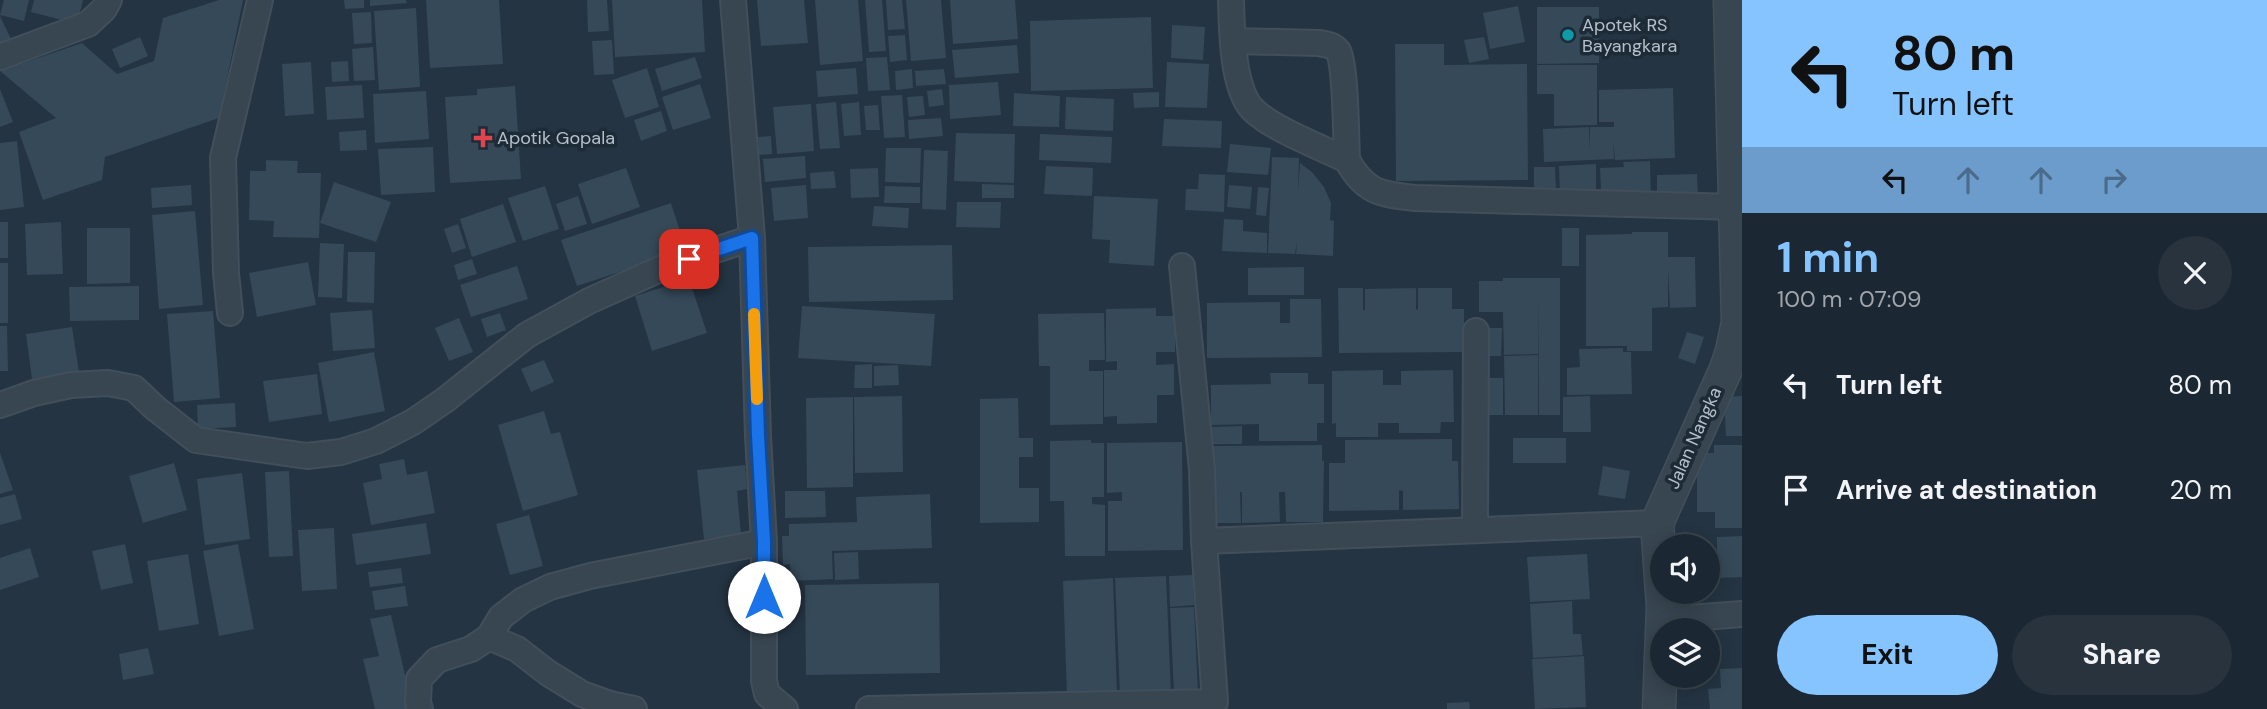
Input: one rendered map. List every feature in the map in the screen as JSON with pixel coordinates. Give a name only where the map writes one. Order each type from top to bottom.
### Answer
[{"type":"street","points":[[0,57],[88,24],[104,9],[109,0]]},
{"type":"street","points":[[230,313],[226,273],[223,158],[260,0]]},
{"type":"street","points":[[733,0],[752,238],[764,541],[764,681],[767,694],[785,709]]},
{"type":"street","points":[[1231,0],[1233,41],[1239,79],[1247,101],[1263,119],[1347,160]]},
{"type":"street","name":"Jalan Nangka","points":[[1659,709],[1663,607],[1657,523],[1732,351],[1738,322],[1730,0]]},
{"type":"street","points":[[1233,41],[1318,43],[1337,50],[1342,67],[1347,160],[1371,191],[1415,198],[1735,207]]},
{"type":"street","points":[[0,405],[34,393],[71,385],[108,383],[134,388],[196,440],[307,456],[341,452],[376,441],[413,422],[527,335],[589,301],[667,267],[752,238]]},
{"type":"street","points":[[869,709],[1214,705],[1202,470],[1182,266]]},
{"type":"street","points":[[1475,529],[1476,331]]},
{"type":"street","points":[[1204,541],[1657,523]]},
{"type":"street","points":[[421,709],[418,702],[419,679],[437,660],[471,649],[489,637],[501,617],[523,600],[550,587],[590,576],[764,541]]},
{"type":"street","points":[[1663,607],[1689,618],[1742,614]]},
{"type":"street","points":[[489,637],[517,649],[548,673],[583,694],[634,709]]},
{"type":"building","points":[[4,0],[29,0],[24,21],[0,15]]},
{"type":"building","points":[[34,0],[83,0],[77,24],[31,12]]},
{"type":"building","points":[[219,0],[243,0],[219,118],[105,157],[102,180],[43,200],[19,132],[56,118],[0,71],[82,43],[117,74],[154,61],[163,18]]},
{"type":"building","points":[[344,0],[364,0],[364,8],[345,9]]},
{"type":"building","points":[[370,0],[406,0],[407,3],[370,6]]},
{"type":"building","points":[[426,0],[499,0],[503,64],[430,68]]},
{"type":"building","points":[[587,0],[607,0],[609,31],[588,32]]},
{"type":"building","points":[[612,0],[702,0],[705,52],[615,57]]},
{"type":"building","points":[[757,0],[804,0],[808,43],[761,46]]},
{"type":"building","points":[[815,0],[858,0],[863,61],[820,65]]},
{"type":"building","points":[[865,0],[882,0],[886,51],[869,52]]},
{"type":"building","points":[[886,0],[902,0],[905,29],[888,30]]},
{"type":"building","points":[[906,0],[941,0],[946,58],[911,61]]},
{"type":"building","points":[[950,0],[1015,0],[1018,39],[953,44]]},
{"type":"building","points":[[1518,6],[1525,42],[1490,49],[1483,13]]},
{"type":"building","name":"Apotek RS Bayangkara","points":[[1537,7],[1599,7],[1599,63],[1537,64]]},
{"type":"building","points":[[416,8],[420,87],[379,90],[374,11]]},
{"type":"building","points":[[371,12],[372,43],[354,44],[352,13]]},
{"type":"building","points":[[0,16],[12,41],[0,47]]},
{"type":"building","points":[[1151,17],[1153,88],[1031,91],[1030,21]]},
{"type":"building","points":[[1172,25],[1205,27],[1203,60],[1171,58]]},
{"type":"building","points":[[905,35],[907,60],[890,62],[888,36]]},
{"type":"building","points":[[140,37],[148,56],[120,68],[112,49]]},
{"type":"building","points":[[1484,37],[1489,59],[1469,63],[1464,40]]},
{"type":"building","points":[[612,40],[614,74],[594,75],[592,41]]},
{"type":"building","points":[[1395,44],[1444,44],[1444,65],[1527,64],[1528,180],[1396,181]]},
{"type":"building","points":[[1017,45],[1019,73],[955,78],[952,50]]},
{"type":"building","points":[[373,47],[375,80],[354,81],[352,49]]},
{"type":"building","points":[[695,57],[702,78],[662,91],[655,69]]},
{"type":"building","points":[[887,57],[890,90],[868,91],[866,58]]},
{"type":"building","points":[[348,61],[349,81],[332,82],[331,62]]},
{"type":"building","points":[[311,62],[314,114],[285,116],[282,64]]},
{"type":"building","points":[[1167,62],[1209,64],[1207,108],[1165,107]]},
{"type":"building","points":[[1537,65],[1597,65],[1597,125],[1554,126],[1554,94],[1537,94]]},
{"type":"building","points":[[647,68],[659,107],[625,118],[612,80]]},
{"type":"building","points":[[856,68],[858,94],[818,97],[816,71]]},
{"type":"building","points":[[912,69],[913,88],[896,90],[895,71]]},
{"type":"building","points":[[944,69],[946,84],[916,86],[915,71]]},
{"type":"building","points":[[998,82],[1001,115],[950,119],[949,85]]},
{"type":"building","points":[[700,84],[711,118],[673,130],[662,97]]},
{"type":"building","points":[[362,85],[364,118],[327,120],[325,87]]},
{"type":"building","name":"Apotik Gopala","points":[[515,86],[521,179],[450,183],[445,97],[477,95],[477,89]]},
{"type":"building","points":[[1673,88],[1675,158],[1615,160],[1613,140],[1614,159],[1544,162],[1543,129],[1589,127],[1589,150],[1590,127],[1614,127],[1614,122],[1599,122],[1599,90]]},
{"type":"building","points":[[0,89],[13,122],[0,127]]},
{"type":"building","points":[[942,89],[944,105],[929,107],[927,91]]},
{"type":"building","points":[[426,91],[429,139],[375,143],[373,94]]},
{"type":"building","points":[[1159,92],[1159,107],[1134,108],[1133,93]]},
{"type":"building","points":[[1014,93],[1060,96],[1059,127],[1013,126]]},
{"type":"building","points":[[902,95],[905,137],[884,138],[881,96]]},
{"type":"building","points":[[923,96],[925,115],[909,117],[907,97]]},
{"type":"building","points":[[1066,97],[1114,99],[1113,131],[1065,129]]},
{"type":"building","points":[[836,102],[840,148],[820,149],[816,104]]},
{"type":"building","points":[[859,102],[861,135],[844,136],[841,104]]},
{"type":"building","points":[[811,104],[814,151],[777,154],[773,107]]},
{"type":"building","points":[[878,105],[880,130],[866,130],[864,106]]},
{"type":"building","points":[[661,111],[667,131],[641,141],[634,120]]},
{"type":"building","points":[[941,118],[943,136],[909,139],[908,120]]},
{"type":"building","points":[[1164,119],[1222,121],[1221,148],[1162,146]]},
{"type":"building","points":[[366,130],[367,150],[340,151],[339,132]]},
{"type":"building","points":[[956,133],[1015,134],[1014,183],[954,181]]},
{"type":"building","points":[[1040,134],[1112,137],[1111,163],[1039,160]]},
{"type":"building","points":[[771,136],[772,154],[759,155],[758,137]]},
{"type":"building","points":[[17,141],[24,207],[0,210],[0,143]]},
{"type":"building","points":[[1230,144],[1271,148],[1268,175],[1227,172]]},
{"type":"building","points":[[433,147],[435,192],[381,195],[378,149]]},
{"type":"building","points":[[886,148],[921,148],[920,183],[885,182]]},
{"type":"building","points":[[924,150],[948,151],[946,210],[922,209]]},
{"type":"building","points":[[805,156],[806,178],[765,182],[763,159]]},
{"type":"building","points":[[1272,157],[1299,158],[1298,192],[1300,163],[1312,172],[1324,187],[1331,203],[1330,220],[1334,221],[1333,256],[1296,254],[1297,242],[1295,254],[1268,253]]},
{"type":"building","points":[[266,160],[298,161],[297,173],[321,173],[319,238],[273,237],[274,221],[249,220],[250,171],[266,171]]},
{"type":"building","points":[[1650,161],[1651,200],[1624,201],[1624,190],[1601,190],[1600,168],[1624,167],[1623,162]]},
{"type":"building","points":[[1596,164],[1596,199],[1560,200],[1559,166]]},
{"type":"building","points":[[1046,166],[1093,168],[1092,196],[1044,194]]},
{"type":"building","points":[[1534,167],[1555,167],[1556,189],[1534,190]]},
{"type":"building","points":[[626,168],[640,207],[592,224],[578,184]]},
{"type":"building","points":[[878,168],[879,197],[851,198],[850,169]]},
{"type":"building","points":[[834,171],[836,188],[811,189],[810,173]]},
{"type":"building","points":[[1199,174],[1225,175],[1224,212],[1185,210],[1186,189],[1198,189]]},
{"type":"building","points":[[1697,174],[1698,199],[1657,200],[1657,175]]},
{"type":"building","points":[[334,182],[391,202],[376,242],[320,223]]},
{"type":"building","points":[[982,184],[1014,185],[1014,198],[982,198]]},
{"type":"building","points":[[191,185],[192,205],[152,208],[151,188]]},
{"type":"building","points":[[806,185],[808,218],[774,221],[771,188]]},
{"type":"building","points":[[1229,185],[1252,187],[1250,209],[1227,207]]},
{"type":"building","points":[[545,186],[559,229],[523,241],[508,198]]},
{"type":"building","points":[[885,186],[920,187],[920,203],[884,203]]},
{"type":"building","points":[[1258,187],[1269,188],[1266,216],[1256,215]]},
{"type":"building","points":[[578,196],[587,224],[565,231],[556,204]]},
{"type":"building","points":[[1094,196],[1158,199],[1154,266],[1109,263],[1110,240],[1092,239]]},
{"type":"building","points":[[957,202],[1001,202],[1000,228],[956,227]]},
{"type":"building","points":[[671,203],[686,250],[577,286],[561,240]]},
{"type":"building","points":[[503,204],[516,242],[472,257],[460,219]]},
{"type":"building","points":[[874,206],[909,208],[908,228],[872,226]]},
{"type":"building","points":[[195,211],[203,305],[159,309],[152,215]]},
{"type":"building","points":[[1224,219],[1243,220],[1243,231],[1267,233],[1267,253],[1222,251]]},
{"type":"building","points":[[0,222],[8,222],[8,258],[0,258]]},
{"type":"building","points":[[61,222],[63,274],[27,275],[25,224]]},
{"type":"building","points":[[458,224],[466,248],[452,253],[444,229]]},
{"type":"building","points":[[87,228],[130,228],[130,283],[87,284]]},
{"type":"building","points":[[1562,228],[1579,228],[1579,266],[1562,266]]},
{"type":"building","points":[[1668,232],[1668,257],[1695,257],[1696,307],[1670,308],[1668,269],[1668,307],[1652,308],[1652,351],[1627,351],[1627,346],[1586,346],[1586,235]]},
{"type":"building","points":[[320,243],[344,244],[342,298],[318,297]]},
{"type":"building","points":[[952,245],[953,300],[809,302],[808,247]]},
{"type":"building","points":[[348,252],[375,252],[374,303],[347,302]]},
{"type":"building","points":[[472,259],[477,274],[458,280],[454,265]]},
{"type":"building","points":[[308,262],[316,305],[257,317],[249,273]]},
{"type":"building","points":[[0,263],[8,263],[8,323],[0,323]]},
{"type":"building","points":[[517,266],[528,299],[471,317],[460,285]]},
{"type":"building","points":[[1304,267],[1304,295],[1248,295],[1248,268]]},
{"type":"building","points":[[1503,278],[1560,278],[1560,415],[1539,415],[1538,296],[1538,354],[1504,355],[1503,312],[1479,312],[1479,281],[1503,281]]},
{"type":"building","points":[[689,279],[707,333],[652,351],[635,296]]},
{"type":"building","points":[[139,286],[139,320],[70,321],[69,287]]},
{"type":"building","points":[[1338,288],[1363,288],[1365,310],[1365,289],[1416,288],[1416,310],[1418,288],[1452,288],[1452,309],[1464,309],[1464,352],[1339,353]]},
{"type":"building","points":[[1290,299],[1321,299],[1322,357],[1207,358],[1207,303],[1280,302],[1280,323],[1290,323]]},
{"type":"building","points":[[802,306],[935,314],[931,366],[798,358]]},
{"type":"building","points":[[1156,308],[1156,316],[1175,316],[1175,352],[1156,352],[1156,365],[1174,364],[1174,395],[1157,395],[1157,423],[1117,424],[1117,416],[1104,417],[1104,370],[1117,370],[1117,361],[1106,362],[1106,309]]},
{"type":"building","points":[[372,310],[375,348],[333,351],[330,313]]},
{"type":"building","points":[[213,311],[220,398],[174,402],[167,314]]},
{"type":"building","points":[[500,313],[506,330],[487,337],[481,319]]},
{"type":"building","points":[[1104,313],[1105,360],[1089,360],[1089,371],[1103,371],[1103,424],[1050,425],[1050,366],[1039,366],[1038,314]]},
{"type":"building","points":[[459,318],[473,352],[449,361],[435,328]]},
{"type":"building","points":[[0,326],[7,326],[8,371],[0,371]]},
{"type":"building","points":[[72,327],[79,372],[32,379],[26,334]]},
{"type":"building","points":[[1481,328],[1502,328],[1501,356],[1481,356]]},
{"type":"building","points":[[1687,332],[1704,337],[1695,364],[1678,358]]},
{"type":"building","points":[[1623,348],[1623,352],[1631,352],[1632,394],[1567,395],[1567,368],[1580,367],[1579,349]]},
{"type":"building","points":[[374,352],[385,411],[329,422],[318,363]]},
{"type":"building","points":[[1538,355],[1538,415],[1505,415],[1504,356]]},
{"type":"building","points":[[544,360],[554,382],[531,392],[521,369]]},
{"type":"building","points":[[872,364],[872,388],[854,388],[855,365]]},
{"type":"building","points":[[898,365],[899,385],[874,386],[874,366]]},
{"type":"building","points":[[1383,370],[1383,385],[1401,385],[1401,371],[1453,370],[1454,422],[1441,422],[1440,433],[1399,433],[1399,423],[1378,423],[1378,437],[1336,437],[1336,423],[1332,424],[1332,371]]},
{"type":"building","points":[[1270,373],[1308,373],[1308,384],[1324,384],[1324,423],[1317,423],[1317,441],[1259,441],[1259,424],[1211,425],[1211,385],[1271,384]]},
{"type":"building","points":[[317,374],[322,414],[269,422],[263,381]]},
{"type":"building","points":[[1485,378],[1503,378],[1503,415],[1486,415]]},
{"type":"building","points":[[902,396],[903,472],[855,473],[854,397]]},
{"type":"building","points":[[1590,396],[1591,432],[1563,432],[1563,397]]},
{"type":"building","points":[[1742,396],[1742,436],[1726,436],[1724,397]]},
{"type":"building","points":[[853,397],[853,487],[807,488],[806,398]]},
{"type":"building","points":[[1018,398],[1019,438],[1033,438],[1033,457],[1019,457],[1019,488],[1039,488],[1039,522],[980,523],[980,399]]},
{"type":"building","points":[[235,403],[236,427],[198,429],[197,405]]},
{"type":"building","points":[[544,411],[551,434],[560,432],[578,495],[523,511],[498,425]]},
{"type":"building","points":[[1242,426],[1242,444],[1212,444],[1212,427]]},
{"type":"building","points":[[1513,438],[1566,438],[1566,463],[1513,463]]},
{"type":"building","points":[[1452,439],[1452,461],[1458,461],[1459,509],[1403,510],[1403,491],[1399,490],[1399,510],[1329,511],[1329,463],[1345,463],[1345,440]]},
{"type":"building","points":[[1091,440],[1091,443],[1104,443],[1104,497],[1092,497],[1092,504],[1105,505],[1105,556],[1065,556],[1064,501],[1050,501],[1050,441]]},
{"type":"building","points":[[1182,442],[1183,550],[1108,551],[1108,501],[1122,501],[1122,492],[1107,493],[1107,443]]},
{"type":"building","points":[[1322,445],[1323,522],[1286,522],[1285,492],[1279,492],[1280,522],[1242,523],[1240,492],[1241,523],[1214,523],[1213,446]]},
{"type":"building","points":[[1714,445],[1742,445],[1742,528],[1715,528],[1715,512],[1697,512],[1697,453],[1714,453]]},
{"type":"building","points":[[0,453],[13,490],[0,494]]},
{"type":"building","points":[[404,459],[407,475],[427,471],[435,513],[371,525],[363,483],[382,479],[379,464]]},
{"type":"building","points":[[174,463],[187,510],[143,523],[129,476]]},
{"type":"building","points":[[745,465],[747,489],[737,491],[741,535],[704,539],[697,470]]},
{"type":"building","points":[[1603,466],[1630,471],[1625,499],[1598,495]]},
{"type":"building","points":[[289,471],[293,556],[269,557],[265,472]]},
{"type":"building","points":[[242,473],[250,539],[205,545],[197,479]]},
{"type":"building","points":[[785,491],[825,491],[826,517],[785,518]]},
{"type":"building","points":[[15,494],[22,519],[0,525],[0,498]]},
{"type":"building","points":[[930,494],[932,548],[832,551],[833,579],[791,581],[790,564],[783,565],[782,536],[789,536],[789,524],[857,522],[856,497]]},
{"type":"building","points":[[529,515],[543,566],[510,575],[496,524]]},
{"type":"building","points":[[426,523],[431,554],[356,565],[352,534]]},
{"type":"building","points":[[334,528],[337,589],[302,591],[298,530]]},
{"type":"building","points":[[1742,536],[1742,577],[1720,578],[1720,537]]},
{"type":"building","points":[[125,544],[133,583],[101,590],[92,551]]},
{"type":"building","points":[[238,544],[254,629],[219,636],[203,551]]},
{"type":"building","points":[[30,548],[39,577],[0,590],[0,558]]},
{"type":"building","points":[[858,552],[859,579],[835,580],[834,553]]},
{"type":"building","points":[[188,554],[199,624],[159,631],[147,561]]},
{"type":"building","points":[[1587,554],[1590,599],[1530,602],[1527,557]]},
{"type":"building","points":[[401,568],[403,583],[370,587],[368,572]]},
{"type":"building","points":[[1193,575],[1194,605],[1170,607],[1169,576]]},
{"type":"building","points":[[1166,576],[1171,693],[1120,695],[1115,578]]},
{"type":"building","points":[[1113,578],[1117,695],[1067,697],[1063,581]]},
{"type":"building","points":[[939,583],[940,673],[806,675],[805,585]]},
{"type":"building","points":[[405,586],[408,606],[375,610],[372,591]]},
{"type":"building","points":[[1572,601],[1573,634],[1581,634],[1583,655],[1533,658],[1530,604]]},
{"type":"building","points":[[1194,607],[1198,692],[1174,693],[1170,608]]},
{"type":"building","points":[[391,615],[413,709],[375,709],[363,659],[379,656],[370,619]]},
{"type":"building","points":[[148,648],[154,674],[123,680],[119,654]]},
{"type":"building","points":[[1584,656],[1586,707],[1535,709],[1532,659]]},
{"type":"building","points":[[1742,668],[1742,709],[1710,709],[1708,689],[1721,688],[1720,669]]},
{"type":"building","points":[[1469,702],[1470,709],[1447,709],[1447,703]]},
{"type":"slow traffic","points":[[754,314],[757,399]]},
{"type":"place","name":"Apotek RS Bayangkara","points":[[1568,35]]},
{"type":"place","name":"Apotik Gopala","points":[[483,138]]},
{"type":"route","points":[[689,259],[752,238],[764,597]]}]
